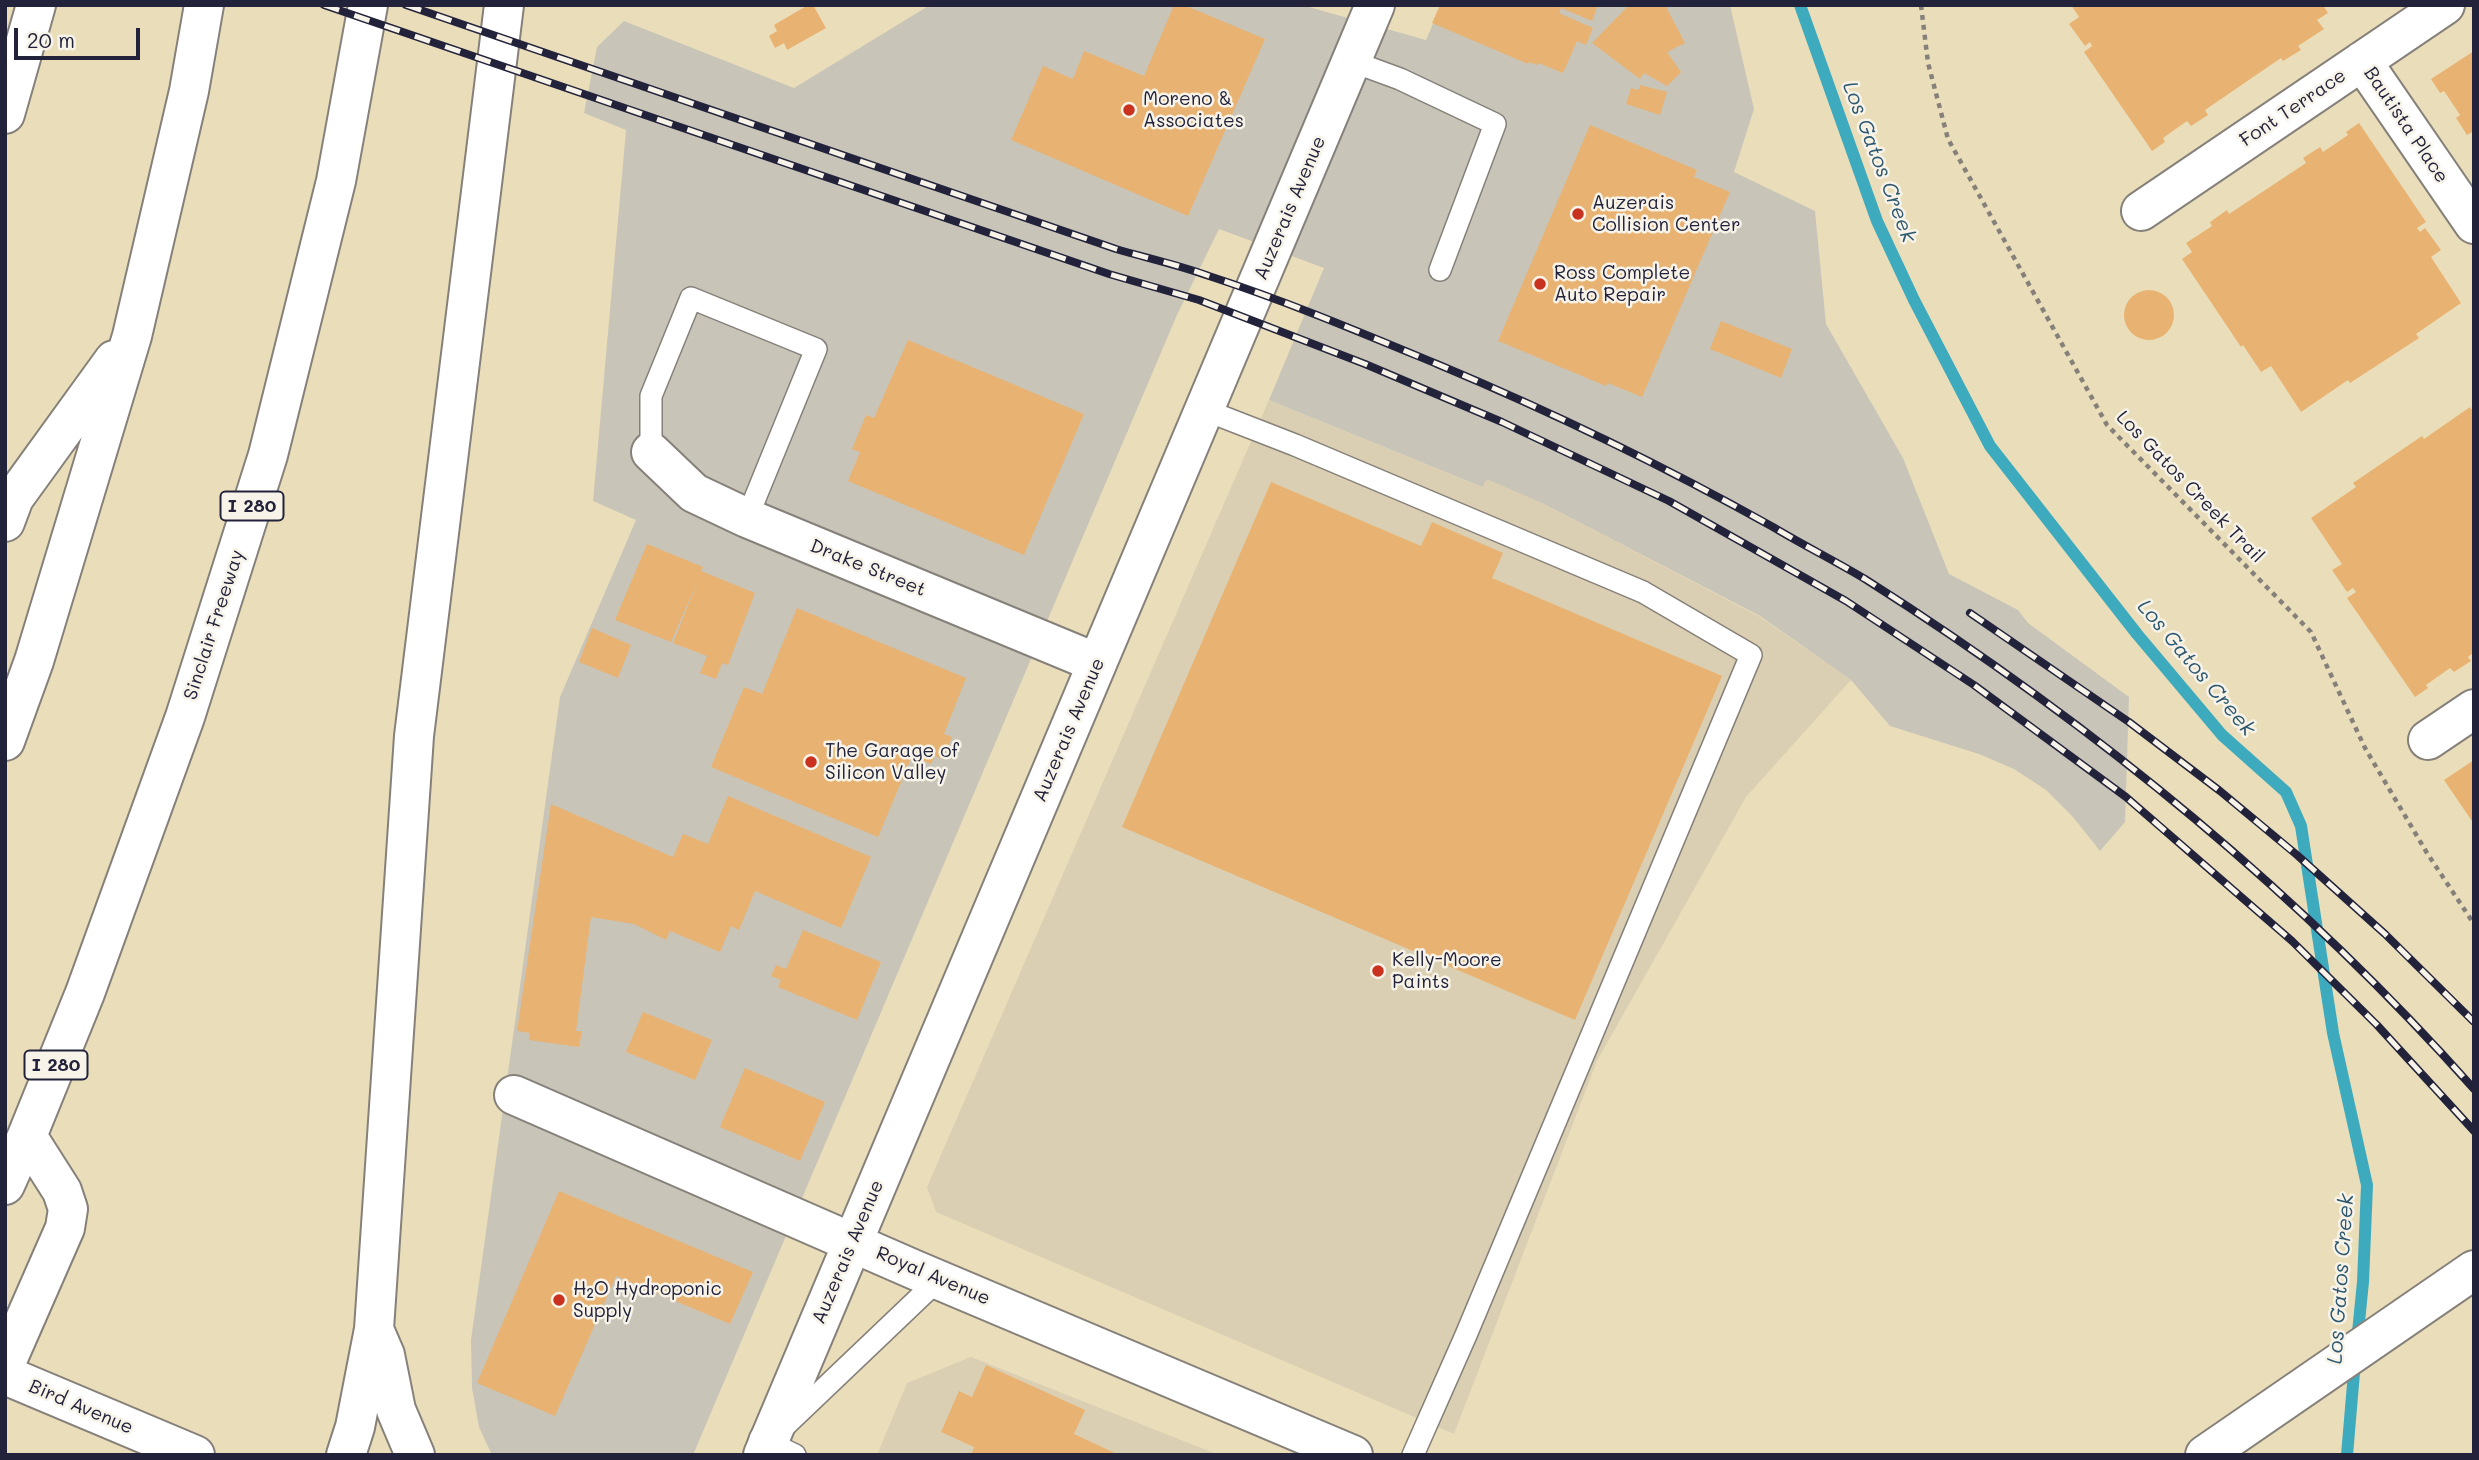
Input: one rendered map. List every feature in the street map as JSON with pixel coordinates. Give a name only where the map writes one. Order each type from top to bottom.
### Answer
[{"type":"main road","points":[[5,114],[36,5]]},
{"type":"main road","points":[[5,741],[34,661],[132,336],[189,91],[204,5]]},
{"type":"main road","name":"Sinclair Freeway","points":[[5,1185],[85,993],[185,717],[268,455],[336,181],[368,5]]},
{"type":"main road","points":[[346,1455],[355,1427],[374,1329],[414,736],[504,5]]},
{"type":"main road","name":"Auzerais Avenue","points":[[775,1452],[853,1242],[1375,5]]},
{"type":"main road","name":"Font Terrace","points":[[2141,211],[2445,5]]},
{"type":"main road","name":"Bautista Place","points":[[2362,61],[2474,224]]},
{"type":"main road","points":[[5,522],[14,498],[132,336]]},
{"type":"main road","name":"Drake Street","points":[[651,452],[694,493],[747,518],[1097,663]]},
{"type":"main road","points":[[2428,740],[2474,709]]},
{"type":"main road","name":"Royal Avenue","points":[[514,1095],[1353,1455]]},
{"type":"main road","points":[[5,1365],[65,1227],[68,1209],[62,1191],[27,1136]]},
{"type":"main road","points":[[2205,1455],[2474,1270]]},
{"type":"main road","points":[[374,1329],[385,1355],[396,1410],[415,1455]]},
{"type":"main road","name":"Bird Avenue","points":[[5,1375],[195,1455]]},
{"type":"lane","points":[[1351,61],[1400,79],[1495,124],[1440,270]]},
{"type":"lane","points":[[651,452],[651,396],[691,298],[816,349],[747,518]]},
{"type":"lane","points":[[1205,410],[1295,445],[1643,592],[1751,655],[1466,1335],[1413,1455]]},
{"type":"lane","points":[[775,1452],[939,1279]]},
{"type":"path","name":"Los Gatos Creek Trail","points":[[1921,5],[1928,63],[1948,139],[2107,425],[2311,632],[2365,748],[2427,853],[2474,924]]},
{"type":"shaded area","points":[[930,5],[1302,5],[1426,40],[1441,5],[1730,5],[1754,109],[1734,172],[1815,211],[1826,324],[1903,458],[1949,574],[2018,610],[2028,623],[2129,697],[2125,822],[2100,851],[2073,817],[2046,790],[2014,769],[1979,754],[1890,726],[1851,680],[1760,616],[1544,504],[1487,479],[1482,487],[1269,400],[1324,268],[1219,229],[1177,315],[693,1455],[492,1455],[479,1427],[472,1388],[471,1340],[560,697],[636,520],[593,501],[626,130],[584,113],[597,47],[624,21],[794,88]]},
{"type":"shaded area","points":[[1269,400],[1481,487],[1487,478],[1544,504],[1760,617],[1851,680],[1746,797],[1597,1061],[1454,1434],[936,1212],[927,1187]]},
{"type":"shaded area","points":[[971,1357],[1219,1455],[877,1455],[907,1383]]},
{"type":"building","points":[[808,5],[813,5],[826,28],[787,50],[784,43],[775,48],[769,36],[777,31],[774,25]]},
{"type":"building","name":"Moreno & Associates","points":[[1174,5],[1184,5],[1265,39],[1188,216],[1011,140],[1043,66],[1073,79],[1084,51],[1144,76]]},
{"type":"building","points":[[1440,5],[1554,5],[1558,8],[1559,5],[1598,5],[1592,21],[1561,8],[1559,13],[1593,28],[1586,45],[1577,41],[1563,73],[1538,63],[1528,64],[1432,23]]},
{"type":"building","points":[[1629,5],[1665,5],[1685,43],[1667,52],[1681,72],[1667,86],[1644,73],[1640,79],[1592,43]]},
{"type":"building","points":[[2071,5],[2323,5],[2328,13],[2317,20],[2324,29],[2298,46],[2301,50],[2283,61],[2281,58],[2205,110],[2208,115],[2191,126],[2187,121],[2163,138],[2165,142],[2152,151],[2084,52],[2092,46],[2090,42],[2085,46],[2069,24],[2079,17]]},
{"type":"building","points":[[2474,51],[2474,131],[2467,135],[2456,118],[2460,115],[2444,91],[2440,93],[2431,79]]},
{"type":"building","points":[[1640,85],[1667,92],[1660,115],[1626,104],[1631,88],[1639,90]]},
{"type":"building","points":[[2359,123],[2426,222],[2417,228],[2420,232],[2425,228],[2441,250],[2431,257],[2461,303],[2416,334],[2419,338],[2350,383],[2348,380],[2301,412],[2271,366],[2261,372],[2243,345],[2241,347],[2182,259],[2192,252],[2186,243],[2212,226],[2210,222],[2227,210],[2229,214],[2306,163],[2303,158],[2320,147],[2323,152],[2348,135],[2346,132]]},
{"type":"building","points":[[1590,125],[1697,170],[1694,177],[1730,192],[1642,397],[1608,383],[1606,386],[1498,341]]},
{"type":"building","points":[[2149,290],[2166,298],[2174,315],[2166,332],[2149,340],[2132,332],[2124,315],[2132,298]]},
{"type":"building","points":[[1721,321],[1792,349],[1781,378],[1710,349]]},
{"type":"building","points":[[908,340],[1084,414],[1024,555],[848,481],[860,452],[852,449],[866,415],[874,418]]},
{"type":"building","points":[[2470,407],[2474,413],[2474,652],[2468,657],[2471,661],[2454,672],[2450,668],[2426,685],[2428,688],[2415,697],[2347,598],[2356,592],[2353,588],[2347,592],[2332,570],[2342,564],[2311,518],[2356,487],[2353,483]]},
{"type":"building","points":[[1271,482],[1421,546],[1432,522],[1503,553],[1492,578],[1722,676],[1575,1020],[1122,827]]},
{"type":"building","points":[[647,544],[703,567],[701,571],[755,593],[728,665],[722,663],[716,679],[700,673],[707,656],[673,643],[698,580],[671,642],[615,620]]},
{"type":"building","points":[[797,608],[966,678],[944,734],[952,737],[943,759],[935,756],[931,764],[912,756],[878,837],[711,767],[744,687],[762,694]]},
{"type":"building","points":[[592,628],[631,645],[618,678],[579,662]]},
{"type":"building","points":[[2474,760],[2474,824],[2444,780]]},
{"type":"building","points":[[728,796],[871,857],[841,928],[755,891],[739,930],[731,926],[720,952],[670,931],[666,940],[634,924],[591,917],[576,1031],[582,1031],[579,1047],[529,1040],[530,1033],[517,1031],[551,804],[673,857],[683,834],[708,844]]},
{"type":"building","points":[[803,930],[881,962],[857,1020],[778,987],[781,980],[771,976],[776,965],[786,969]]},
{"type":"building","points":[[643,1012],[712,1040],[695,1080],[626,1052]]},
{"type":"building","points":[[745,1068],[825,1102],[800,1161],[720,1127]]},
{"type":"building","name":"H₂O Hydroponic Supply","points":[[559,1191],[753,1272],[730,1324],[616,1276],[555,1416],[477,1383]]},
{"type":"building","points":[[986,1365],[1085,1410],[1074,1434],[1119,1455],[971,1455],[974,1447],[941,1432],[959,1391],[972,1397]]},
{"type":"waterway","name":"Los Gatos Creek","points":[[1800,5],[1877,221],[1914,300],[1990,446],[2137,634],[2222,735],[2286,792],[2301,826],[2333,1033],[2367,1185],[2363,1282],[2357,1342]]},
{"type":"waterway","name":"Los Gatos Creek","points":[[2347,1455],[2355,1361]]},
{"type":"railway","points":[[324,5],[1109,274],[1199,300],[1365,364],[1502,422],[1669,501],[1846,601],[1974,685],[2126,797],[2292,941],[2377,1025],[2474,1131]]},
{"type":"railway","points":[[406,5],[1116,249],[1186,268],[1267,296],[1480,382],[1691,483],[1865,579],[2030,691],[2109,750],[2263,878],[2336,945],[2474,1089]]},
{"type":"railway","points":[[1970,613],[2129,722],[2220,791],[2385,934],[2474,1022]]},
{"type":"place","name":"Moreno & Associates","points":[[1129,110]]},
{"type":"place","name":"Auzerais Collision Center","points":[[1578,214]]},
{"type":"place","name":"Ross Complete Auto Repair","points":[[1540,284]]},
{"type":"place","name":"The Garage of Silicon Valley","points":[[811,762]]},
{"type":"place","name":"Kelly-Moore Paints","points":[[1378,971]]},
{"type":"place","name":"H₂O Hydroponic Supply","points":[[559,1300]]}]
